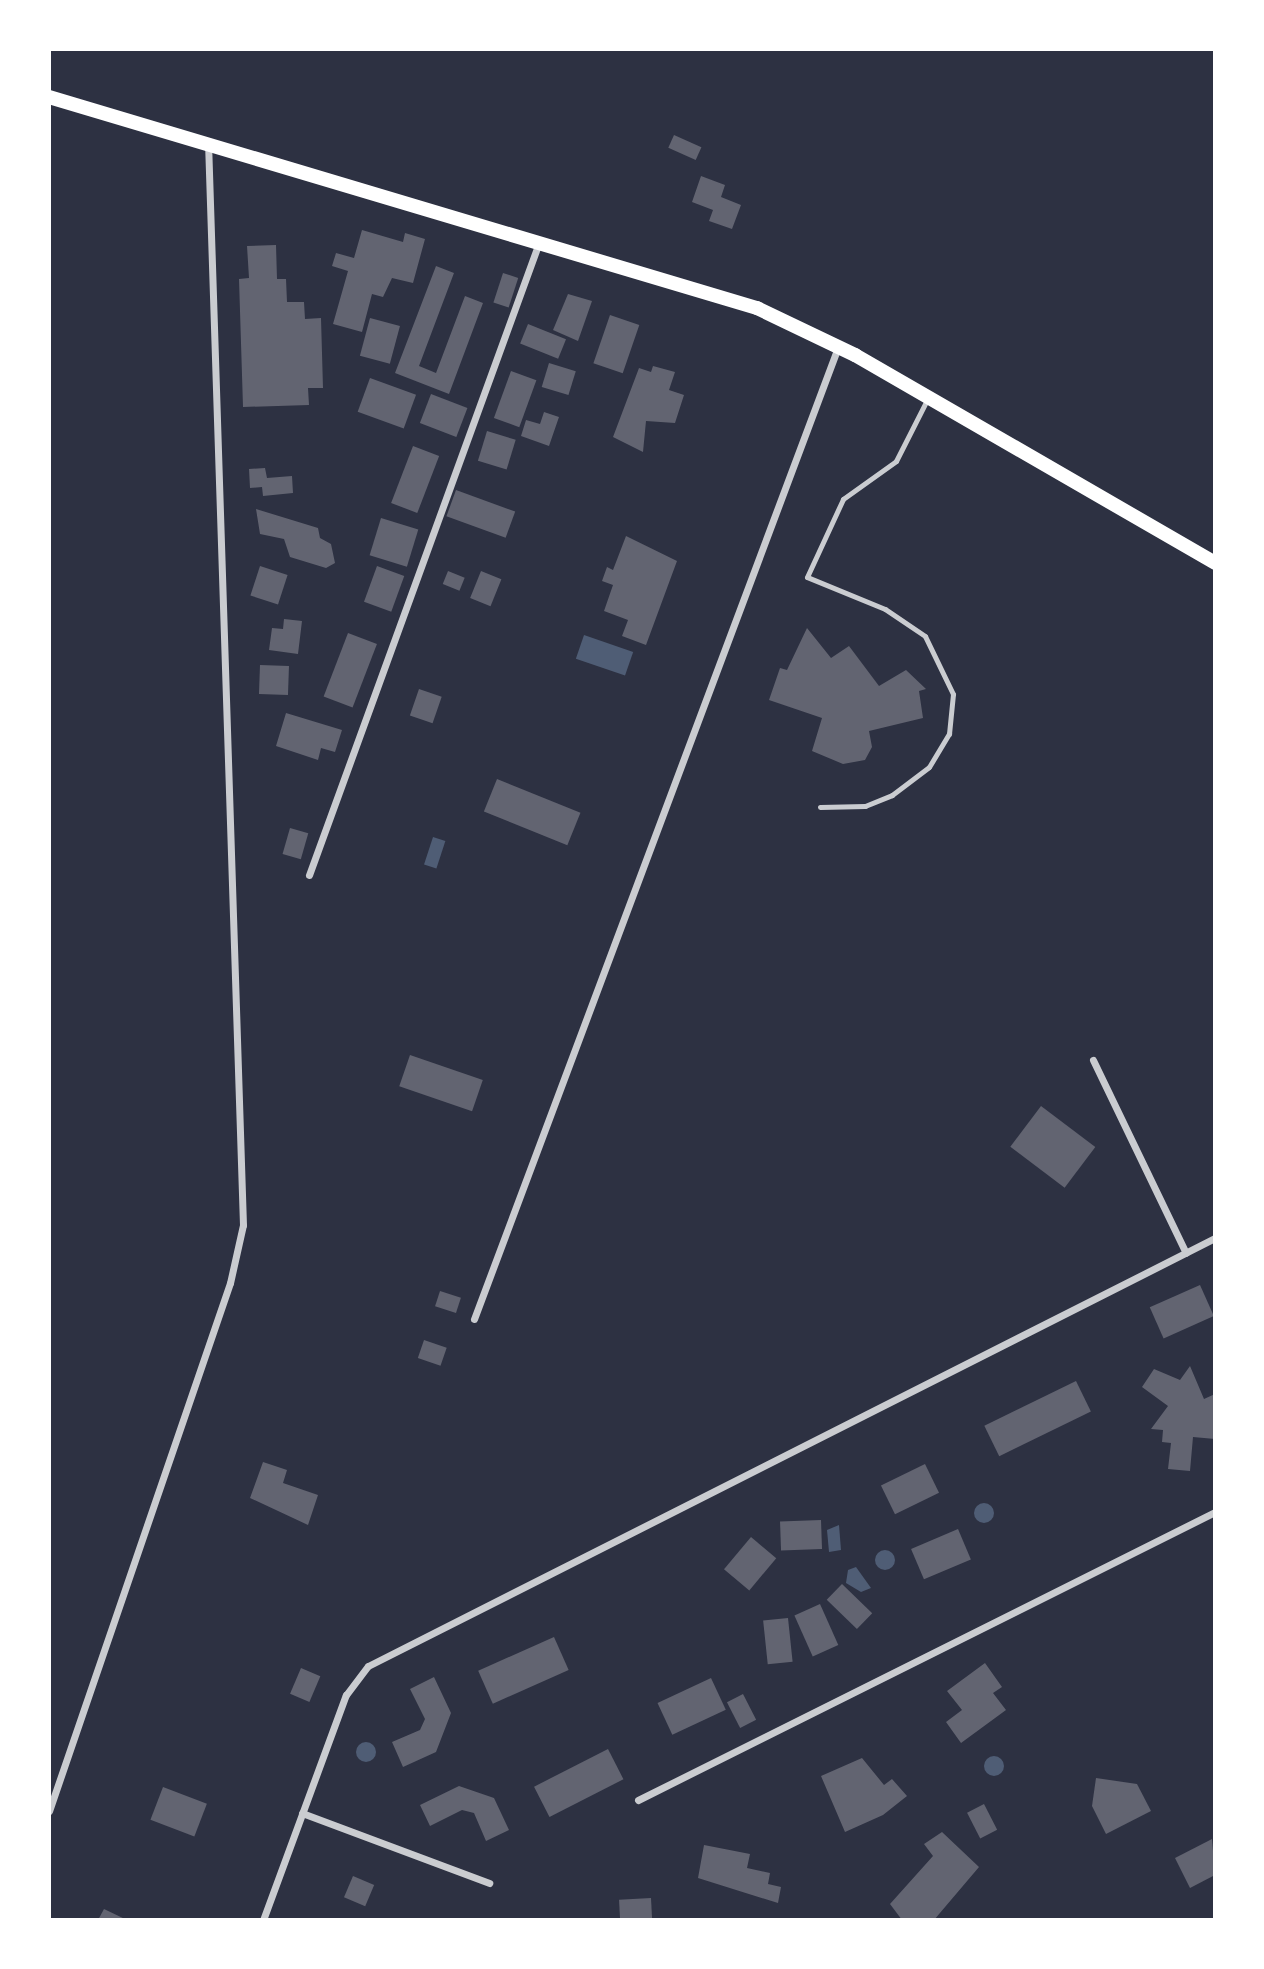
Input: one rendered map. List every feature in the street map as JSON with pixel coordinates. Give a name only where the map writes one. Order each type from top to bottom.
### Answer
[{"type":"main road","points":[[49,97],[538,245],[720,295],[839,346],[1213,559]]},
{"type":"street","points":[[49,1811],[230,1283],[243,1225],[208,144]]},
{"type":"street","points":[[309,875],[538,245]]},
{"type":"street","points":[[474,1319],[839,346]]},
{"type":"street","points":[[1093,1060],[1186,1253]]},
{"type":"street","points":[[263,1920],[346,1695],[368,1666],[1215,1238]]},
{"type":"street","points":[[638,1800],[1215,1512]]},
{"type":"street","points":[[302,1813],[489,1883]]},
{"type":"lane","points":[[820,807],[865,806],[892,795],[929,766],[949,734],[953,694],[925,636],[884,609],[807,577],[843,499],[896,461],[928,398]]},
{"type":"water","points":[[584,635],[633,652],[625,676],[576,659]]},
{"type":"water","points":[[433,837],[445,841],[436,869],[424,865]]},
{"type":"water","points":[[984,1503],[991,1506],[994,1513],[991,1520],[984,1523],[977,1520],[974,1513],[977,1506]]},
{"type":"water","points":[[839,1525],[841,1550],[829,1552],[827,1530]]},
{"type":"water","points":[[885,1550],[892,1553],[895,1560],[892,1567],[885,1570],[878,1567],[875,1560],[878,1553]]},
{"type":"water","points":[[856,1567],[871,1588],[861,1592],[846,1583],[848,1570]]},
{"type":"water","points":[[366,1742],[373,1745],[376,1752],[373,1759],[366,1762],[359,1759],[356,1752],[359,1745]]},
{"type":"water","points":[[994,1756],[1001,1759],[1004,1766],[1001,1773],[994,1776],[987,1773],[984,1766],[987,1759]]},
{"type":"building","points":[[674,135],[701,147],[696,160],[668,148]]},
{"type":"building","points":[[701,176],[725,185],[721,197],[741,205],[732,229],[709,221],[713,210],[692,202]]},
{"type":"building","points":[[362,230],[403,242],[405,233],[425,239],[413,283],[392,278],[383,297],[372,294],[362,332],[333,324],[348,271],[332,266],[336,253],[354,258]]},
{"type":"building","points":[[276,245],[277,279],[286,279],[287,302],[304,302],[305,319],[321,318],[323,388],[308,388],[309,405],[243,407],[239,279],[249,278],[247,246]]},
{"type":"building","points":[[436,266],[454,273],[419,366],[436,373],[465,296],[483,303],[449,394],[395,373]]},
{"type":"building","points":[[503,273],[518,278],[509,307],[493,302]]},
{"type":"building","points":[[568,294],[592,301],[578,341],[553,330]]},
{"type":"building","points":[[610,315],[639,325],[623,373],[593,363]]},
{"type":"building","points":[[370,318],[400,326],[390,364],[360,356]]},
{"type":"building","points":[[528,324],[566,339],[558,359],[520,343]]},
{"type":"building","points":[[549,363],[576,371],[568,395],[542,387]]},
{"type":"building","points":[[653,366],[675,372],[669,390],[684,395],[675,423],[646,421],[643,452],[613,437],[639,368],[651,372]]},
{"type":"building","points":[[511,371],[536,380],[519,427],[494,418]]},
{"type":"building","points":[[370,378],[416,395],[404,429],[358,412]]},
{"type":"building","points":[[431,394],[467,408],[456,437],[420,423]]},
{"type":"building","points":[[544,412],[559,417],[549,446],[521,436],[526,420],[540,424]]},
{"type":"building","points":[[487,431],[516,440],[507,469],[478,461]]},
{"type":"building","points":[[413,446],[439,456],[417,513],[391,503]]},
{"type":"building","points":[[265,468],[267,478],[292,476],[293,493],[263,496],[262,487],[250,488],[249,469]]},
{"type":"building","points":[[456,490],[515,512],[506,538],[446,516]]},
{"type":"building","points":[[256,509],[318,528],[320,538],[331,544],[335,563],[326,568],[290,557],[284,539],[260,534]]},
{"type":"building","points":[[381,518],[418,529],[407,567],[370,555]]},
{"type":"building","points":[[626,536],[677,561],[646,645],[622,636],[628,620],[604,611],[613,585],[602,581],[607,567],[613,570]]},
{"type":"building","points":[[260,566],[288,575],[278,604],[250,595]]},
{"type":"building","points":[[377,566],[404,576],[391,612],[364,602]]},
{"type":"building","points":[[448,571],[465,578],[459,591],[443,584]]},
{"type":"building","points":[[481,571],[501,579],[491,606],[470,598]]},
{"type":"building","points":[[284,619],[302,621],[298,654],[269,650],[272,628],[283,629]]},
{"type":"building","points":[[807,628],[831,658],[849,646],[879,686],[906,670],[926,689],[919,691],[923,718],[869,731],[872,747],[865,760],[843,764],[812,751],[822,718],[769,700],[780,668],[787,670]]},
{"type":"building","points":[[348,633],[377,644],[353,708],[324,696]]},
{"type":"building","points":[[260,665],[289,666],[288,695],[259,694]]},
{"type":"building","points":[[419,689],[442,697],[433,723],[410,715]]},
{"type":"building","points":[[286,713],[342,730],[335,752],[321,748],[318,760],[276,746]]},
{"type":"building","points":[[497,779],[580,813],[567,845],[484,811]]},
{"type":"building","points":[[290,828],[308,833],[301,859],[283,854]]},
{"type":"building","points":[[410,1055],[483,1080],[472,1111],[399,1086]]},
{"type":"building","points":[[1041,1106],[1095,1147],[1065,1188],[1010,1147]]},
{"type":"building","points":[[1200,1285],[1214,1316],[1164,1338],[1150,1307]]},
{"type":"building","points":[[440,1291],[461,1298],[456,1313],[435,1306]]},
{"type":"building","points":[[424,1340],[447,1348],[441,1366],[418,1358]]},
{"type":"building","points":[[1190,1366],[1204,1399],[1215,1394],[1215,1439],[1193,1437],[1190,1471],[1168,1469],[1171,1443],[1162,1442],[1163,1430],[1151,1429],[1168,1406],[1142,1387],[1154,1369],[1180,1380]]},
{"type":"building","points":[[1076,1381],[1091,1412],[999,1456],[984,1426]]},
{"type":"building","points":[[263,1462],[287,1470],[283,1483],[318,1495],[308,1525],[250,1498]]},
{"type":"building","points":[[925,1464],[939,1493],[895,1514],[881,1485]]},
{"type":"building","points":[[821,1520],[822,1549],[781,1550],[780,1521]]},
{"type":"building","points":[[958,1529],[971,1559],[924,1579],[911,1549]]},
{"type":"building","points":[[751,1537],[776,1558],[749,1590],[724,1569]]},
{"type":"building","points":[[842,1584],[872,1613],[857,1629],[827,1600]]},
{"type":"building","points":[[820,1604],[838,1645],[813,1656],[794,1615]]},
{"type":"building","points":[[788,1618],[793,1662],[768,1664],[763,1621]]},
{"type":"building","points":[[554,1637],[569,1670],[493,1704],[478,1671]]},
{"type":"building","points":[[985,1663],[1002,1687],[993,1693],[1006,1710],[961,1743],[946,1722],[962,1710],[947,1691]]},
{"type":"building","points":[[301,1668],[320,1676],[309,1702],[290,1694]]},
{"type":"building","points":[[434,1677],[451,1713],[436,1752],[403,1767],[392,1742],[420,1730],[425,1719],[410,1689]]},
{"type":"building","points":[[711,1678],[726,1710],[672,1735],[658,1703]]},
{"type":"building","points":[[743,1694],[756,1720],[740,1728],[727,1702]]},
{"type":"building","points":[[608,1749],[623,1779],[549,1817],[534,1787]]},
{"type":"building","points":[[862,1758],[884,1785],[892,1779],[907,1796],[883,1815],[845,1832],[821,1776]]},
{"type":"building","points":[[1096,1778],[1137,1784],[1151,1811],[1106,1834],[1092,1806]]},
{"type":"building","points":[[459,1786],[494,1798],[509,1830],[486,1841],[474,1813],[462,1810],[430,1826],[420,1805]]},
{"type":"building","points":[[163,1787],[207,1804],[194,1837],[150,1820]]},
{"type":"building","points":[[984,1804],[997,1830],[980,1838],[967,1813]]},
{"type":"building","points":[[942,1832],[979,1867],[934,1920],[902,1920],[890,1904],[933,1856],[924,1844]]},
{"type":"building","points":[[1212,1839],[1215,1875],[1190,1888],[1175,1858]]},
{"type":"building","points":[[704,1845],[750,1854],[747,1868],[770,1873],[768,1884],[781,1887],[778,1903],[698,1878]]},
{"type":"building","points":[[353,1876],[374,1885],[365,1906],[344,1897]]},
{"type":"building","points":[[651,1898],[652,1919],[620,1920],[619,1900]]},
{"type":"building","points":[[104,1909],[127,1920],[98,1920]]}]
